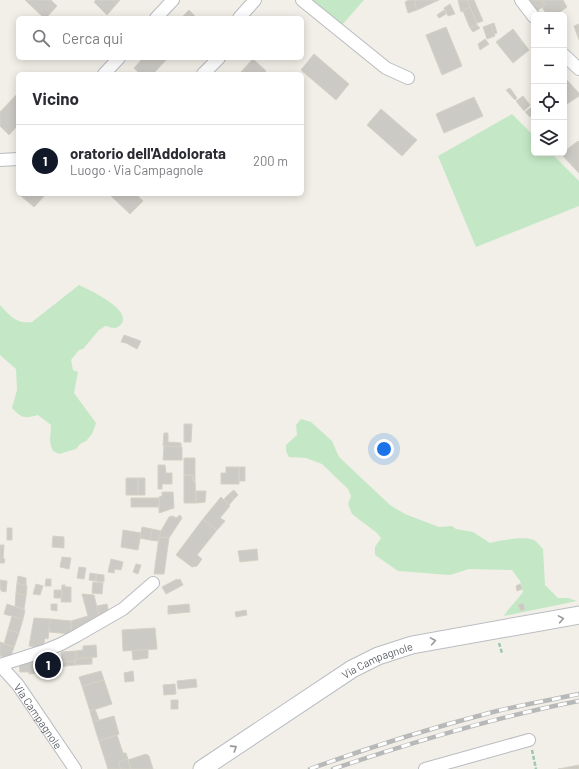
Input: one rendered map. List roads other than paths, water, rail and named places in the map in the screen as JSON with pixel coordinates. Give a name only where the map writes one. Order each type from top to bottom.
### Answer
[{"type":"street","points":[[158,16],[173,0]]},
{"type":"street","points":[[241,16],[255,0]]},
{"type":"street","points":[[302,0],[386,68],[408,78]]},
{"type":"street","points":[[521,0],[531,13]]},
{"type":"street","points":[[567,58],[579,69]]},
{"type":"street","points":[[106,72],[117,60]]},
{"type":"street","points":[[205,72],[217,60]]},
{"type":"street","points":[[0,160],[16,158]]},
{"type":"street","name":"Via Campagnole","points":[[75,769],[18,685],[0,665],[44,651],[71,639],[123,609],[153,583]]},
{"type":"street","name":"Via Campagnole","points":[[202,769],[352,670],[378,656],[412,645],[579,615]]},
{"type":"street","points":[[425,769],[529,740]]},
{"type":"railway","points":[[310,769],[378,746],[504,709],[579,694]]},
{"type":"railway","points":[[333,769],[393,749],[485,722],[579,701]]},
{"type":"place","name":"oratorio dell'Addolorata","points":[[48,665]]}]
